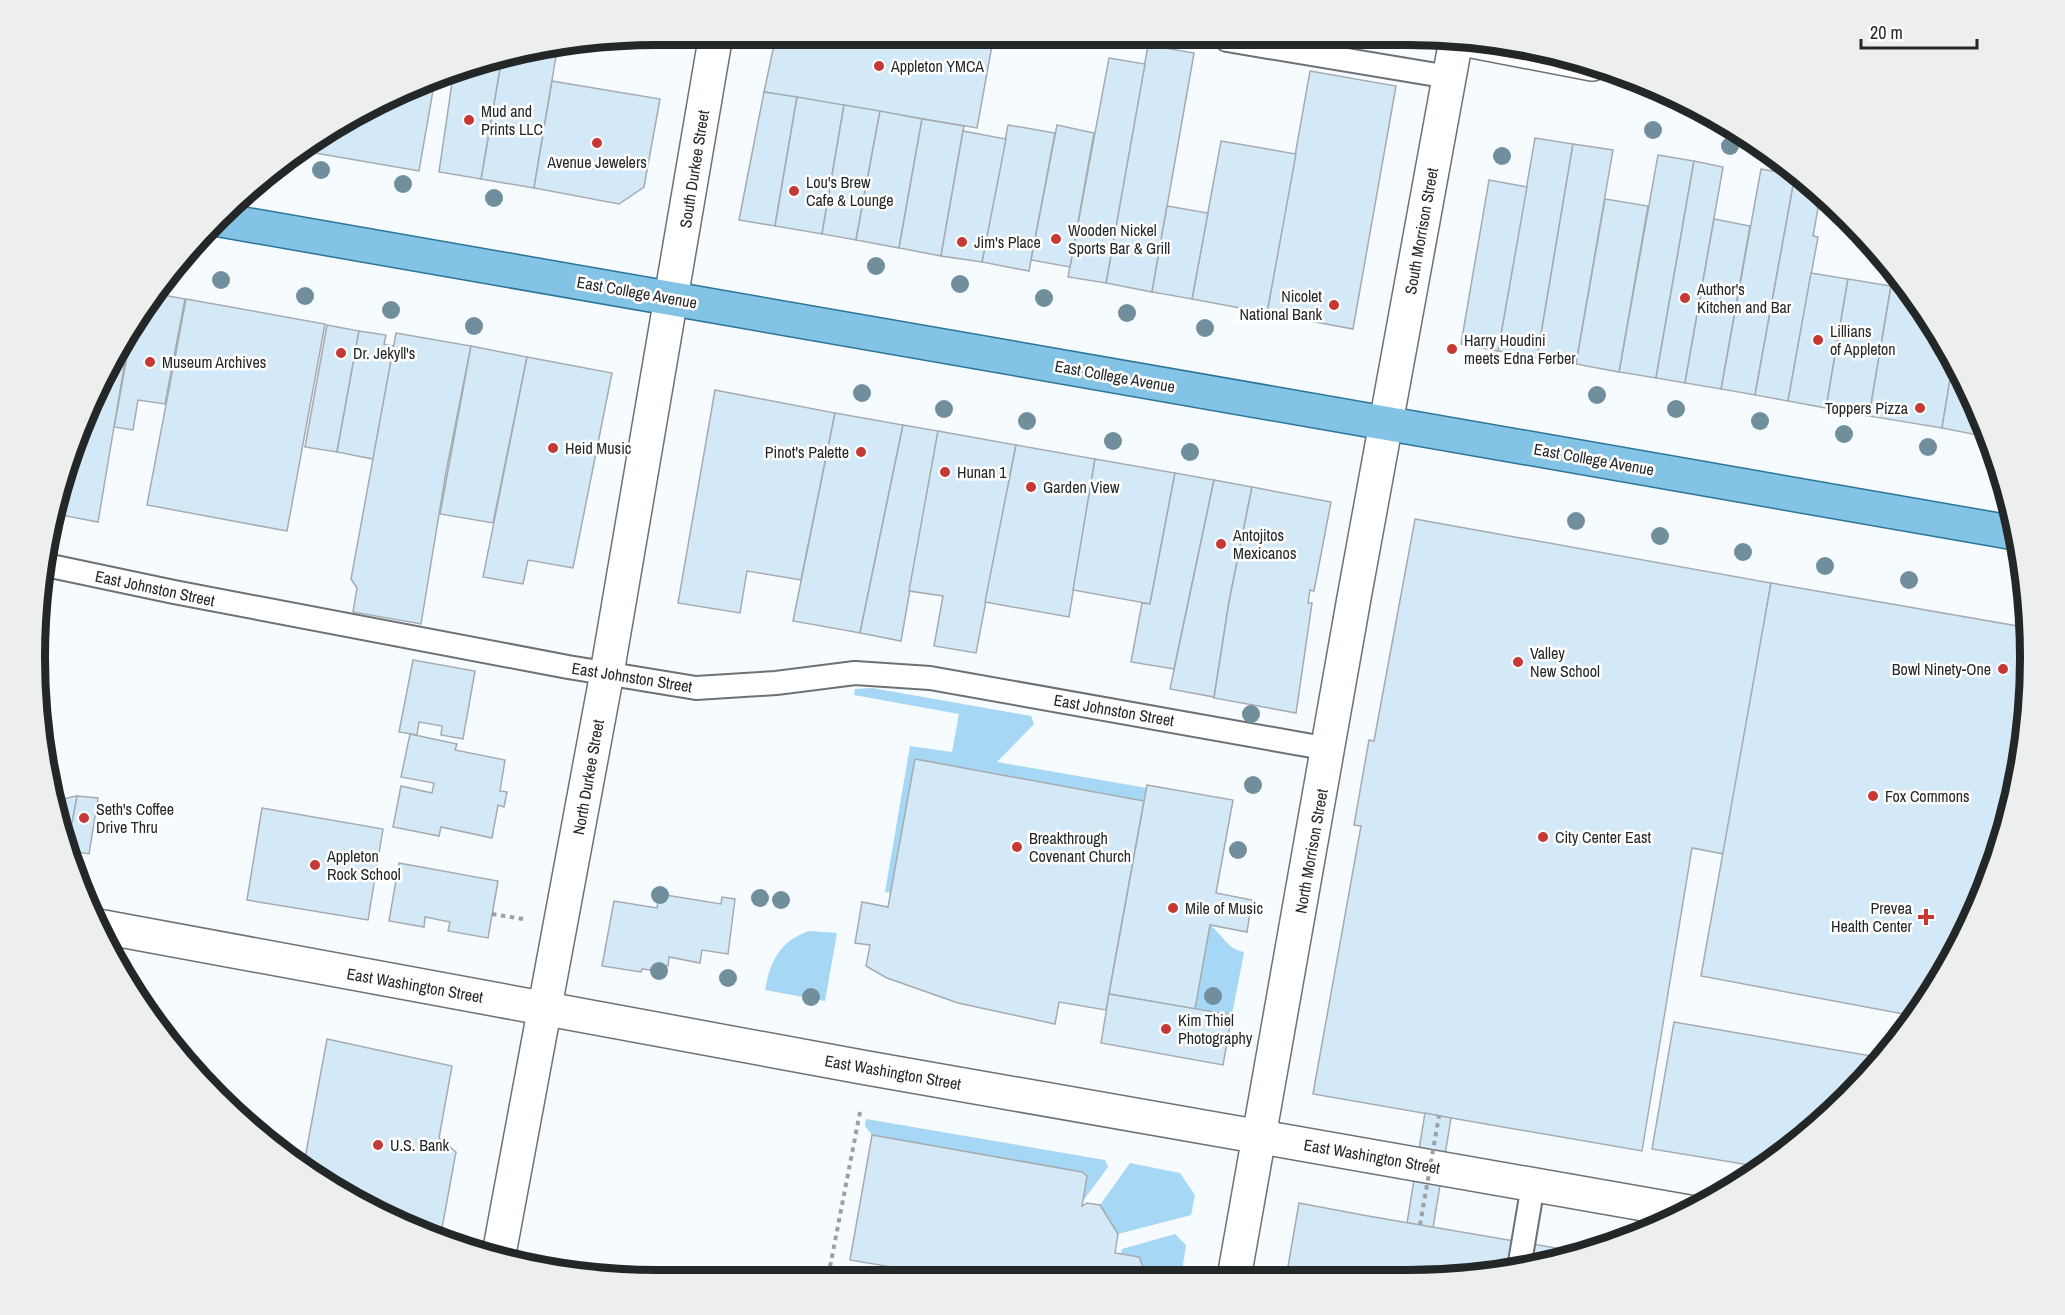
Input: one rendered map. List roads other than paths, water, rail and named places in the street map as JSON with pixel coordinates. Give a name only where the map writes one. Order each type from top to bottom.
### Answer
[{"type":"main road","name":"East College Avenue","points":[[227,221],[2007,532]]},
{"type":"street","name":"South Durkee Street","points":[[672,298],[714,45]]},
{"type":"street","name":"South Morrison Street","points":[[1387,423],[1455,47]]},
{"type":"street","name":"North Durkee Street","points":[[500,1249],[607,673],[672,298]]},
{"type":"street","name":"North Morrison Street","points":[[1235,1270],[1387,423]]},
{"type":"street","name":"East Washington Street","points":[[108,928],[1259,1137],[1673,1209]]},
{"type":"lane","points":[[1257,45],[1449,77]]},
{"type":"lane","name":"East Johnston Street","points":[[52,566],[174,592],[696,688],[776,683],[855,673],[930,678],[1329,749]]},
{"type":"lane","points":[[1520,1259],[1533,1185]]},
{"type":"place","name":"Appleton YMCA","points":[[879,66]]},
{"type":"place","name":"Mud and Prints LLC","points":[[469,120]]},
{"type":"place","name":"Avenue Jewelers","points":[[597,143]]},
{"type":"place","name":"Lou's Brew Cafe & Lounge","points":[[794,191]]},
{"type":"place","name":"Wooden Nickel Sports Bar & Grill","points":[[1056,239]]},
{"type":"place","name":"Jim's Place","points":[[962,242]]},
{"type":"place","name":"Author's Kitchen and Bar","points":[[1685,298]]},
{"type":"place","name":"Nicolet National Bank","points":[[1334,305]]},
{"type":"place","name":"Lillians of Appleton","points":[[1818,340]]},
{"type":"place","name":"Harry Houdini meets Edna Ferber","points":[[1452,349]]},
{"type":"place","name":"Dr. Jekyll's","points":[[341,353]]},
{"type":"place","name":"Museum Archives","points":[[150,362]]},
{"type":"place","name":"Toppers Pizza","points":[[1920,408]]},
{"type":"place","name":"Heid Music","points":[[553,448]]},
{"type":"place","name":"Pinot's Palette","points":[[861,452]]},
{"type":"place","name":"Hunan 1","points":[[945,472]]},
{"type":"place","name":"Garden View","points":[[1031,487]]},
{"type":"place","name":"Antojitos Mexicanos","points":[[1221,544]]},
{"type":"place","name":"Valley New School","points":[[1518,662]]},
{"type":"place","name":"Bowl Ninety-One","points":[[2003,669]]},
{"type":"place","name":"Fox Commons","points":[[1873,796]]},
{"type":"place","name":"Seth's Coffee Drive Thru","points":[[84,818]]},
{"type":"place","name":"City Center East","points":[[1543,837]]},
{"type":"place","name":"Breakthrough Covenant Church","points":[[1017,847]]},
{"type":"place","name":"Appleton Rock School","points":[[315,865]]},
{"type":"place","name":"Mile of Music","points":[[1173,908]]},
{"type":"place","name":"Prevea Health Center","points":[[1926,917]]},
{"type":"place","name":"Kim Thiel Photography","points":[[1166,1029]]},
{"type":"place","name":"U.S. Bank","points":[[378,1145]]}]
